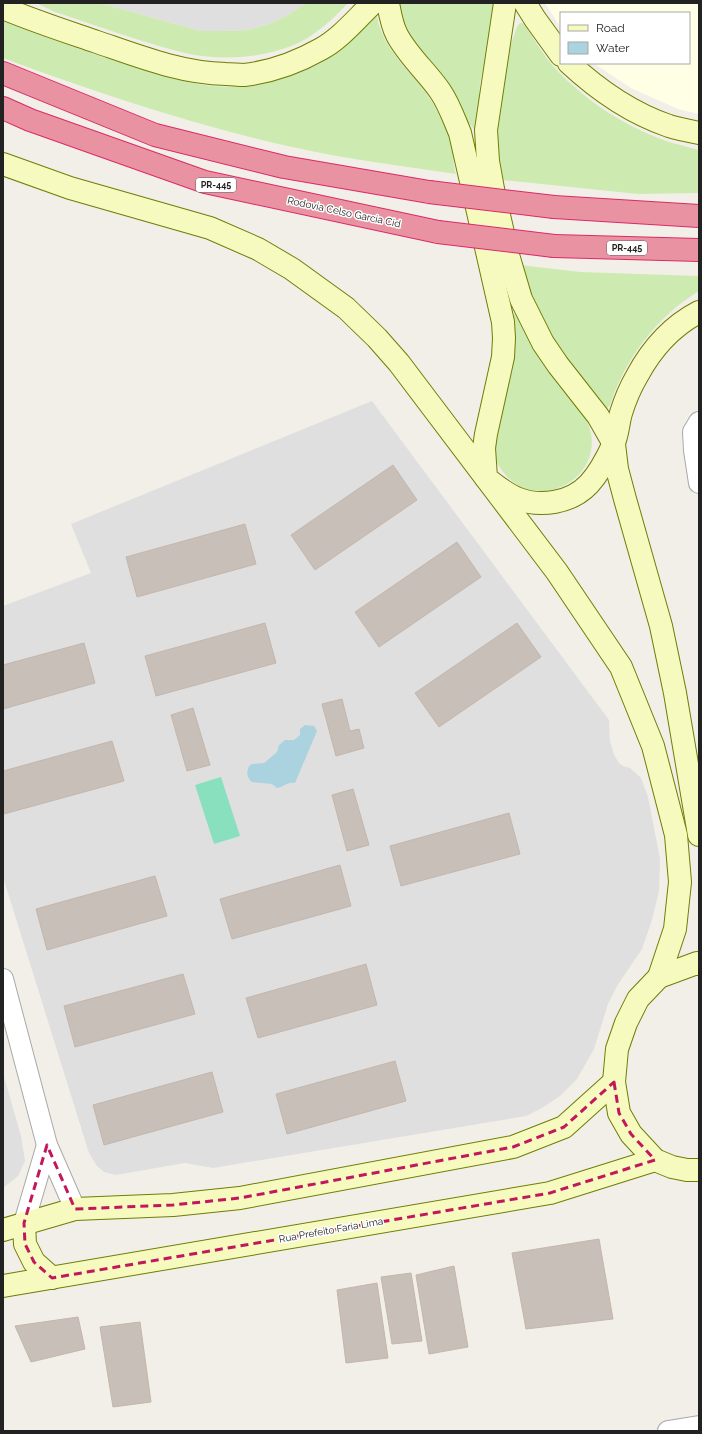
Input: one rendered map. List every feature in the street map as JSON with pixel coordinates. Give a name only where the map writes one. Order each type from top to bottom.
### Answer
[{"type":"highway","points":[[3,72],[155,134],[284,167],[428,192],[554,207],[699,216]]},
{"type":"highway","name":"Rodovia Celso Garcia Cid","points":[[3,108],[30,120],[205,182],[438,232],[554,246],[699,250]]},
{"type":"main road","points":[[3,8],[27,18],[132,54],[173,66],[208,74],[243,75],[279,67],[301,59],[322,48],[341,35],[373,3]]},
{"type":"main road","points":[[388,3],[397,36],[440,92],[451,110],[460,133],[503,322],[503,357],[484,448],[486,478],[502,491],[524,500],[544,503],[565,499],[582,490],[597,474],[614,444],[621,413],[627,396],[647,360],[659,344],[674,329],[699,312]]},
{"type":"main road","points":[[505,3],[486,130],[488,161],[508,255],[521,299],[543,343],[558,365],[598,416],[614,444],[617,469],[662,626],[699,835]]},
{"type":"main road","points":[[525,3],[534,19],[560,54]]},
{"type":"main road","points":[[571,64],[584,77],[613,99],[636,112],[669,126],[699,133]]},
{"type":"main road","points":[[3,164],[70,188],[210,228],[258,249],[292,269],[346,308],[377,338],[399,363],[557,572],[622,667],[653,746],[676,835],[680,882],[675,929],[659,977],[638,999],[626,1023],[617,1049],[614,1082],[619,1113],[631,1134],[655,1160],[672,1167],[687,1170],[699,1170]]},
{"type":"main road","points":[[659,977],[697,963],[699,964]]},
{"type":"main road","points":[[3,1230],[75,1209],[173,1204],[240,1198],[513,1147],[564,1127],[614,1082]]},
{"type":"main road","name":"Rua Prefeito Faria Lima","points":[[3,1286],[550,1192],[655,1160]]},
{"type":"main road","points":[[24,1223],[25,1244],[34,1262],[52,1278]]},
{"type":"street","points":[[696,427],[694,450],[699,483]]},
{"type":"street","points":[[3,979],[47,1145],[75,1209]]},
{"type":"street","points":[[24,1223],[47,1145]]},
{"type":"street","points":[[668,1431],[699,1426]]},
{"type":"highlighted area","points":[[614,1082],[619,1113],[631,1134],[655,1160],[550,1193],[52,1278],[34,1262],[25,1244],[24,1223],[47,1145],[75,1209],[173,1205],[240,1198],[513,1147],[564,1127]]},
{"type":"shaded area","points":[[100,3],[306,3],[286,16],[269,24],[248,30],[200,31]]},
{"type":"shaded area","points":[[545,3],[699,3],[699,114],[678,109],[631,88],[595,64],[690,64],[690,12],[560,12],[560,26]]},
{"type":"shaded area","points":[[372,401],[609,720],[610,741],[614,755],[619,763],[630,768],[641,778],[648,797],[660,859],[659,891],[652,920],[642,949],[617,986],[608,1004],[594,1049],[577,1079],[560,1096],[542,1108],[526,1116],[213,1168],[185,1163],[116,1175],[104,1172],[97,1166],[89,1153],[3,877],[3,606],[91,573],[71,524]]},
{"type":"shaded area","points":[[3,1073],[21,1136],[25,1161],[18,1176],[3,1188]]},
{"type":"green space","points":[[36,3],[100,3],[200,31],[223,31],[248,30],[269,24],[286,16],[306,3],[348,3],[322,28],[299,43],[284,49],[250,56],[216,57],[200,56],[169,49],[55,12]]},
{"type":"green space","points":[[400,3],[498,3],[480,83],[478,125],[475,130],[468,122],[454,95],[442,77],[407,33],[400,13]]},
{"type":"green space","points":[[377,16],[380,29],[386,41],[401,63],[427,94],[442,120],[451,141],[456,174],[333,155],[292,147],[219,129],[74,84],[3,58],[3,21],[133,67],[196,84],[223,87],[259,84],[283,78],[314,67],[344,47],[371,19]]},
{"type":"green space","points":[[520,23],[523,23],[553,66],[578,90],[606,111],[637,129],[653,136],[699,150],[699,193],[638,194],[503,180],[498,149],[497,130],[509,49],[517,27]]},
{"type":"green space","points":[[520,265],[580,272],[699,276],[699,291],[669,313],[644,340],[624,371],[610,405],[607,408],[603,406],[576,374],[557,345],[537,306]]},
{"type":"green space","points":[[516,313],[529,340],[549,373],[581,412],[589,425],[591,433],[591,451],[585,466],[575,478],[562,486],[547,491],[532,490],[517,485],[504,473],[496,460],[496,432],[510,375],[512,316]]},
{"type":"green space","points":[[221,777],[240,836],[214,844],[195,785]]},
{"type":"water","points":[[305,725],[314,726],[317,731],[295,783],[289,783],[277,788],[272,784],[252,782],[247,773],[249,766],[252,764],[264,763],[277,752],[279,745],[285,740],[294,740],[300,735],[300,729]]},
{"type":"building","points":[[393,465],[417,500],[315,570],[291,535]]},
{"type":"building","points":[[245,524],[256,564],[137,597],[126,557]]},
{"type":"building","points":[[457,542],[481,577],[379,647],[355,612]]},
{"type":"building","points":[[265,623],[276,663],[156,696],[145,656]]},
{"type":"building","points":[[517,623],[541,657],[439,727],[415,693]]},
{"type":"building","points":[[84,643],[95,683],[3,709],[3,665]]},
{"type":"building","points":[[342,699],[350,731],[359,729],[364,748],[336,756],[322,704]]},
{"type":"building","points":[[193,708],[210,765],[187,771],[171,715]]},
{"type":"building","points":[[112,741],[124,781],[4,814],[3,771]]},
{"type":"building","points":[[353,789],[369,845],[347,851],[332,795]]},
{"type":"building","points":[[509,813],[520,854],[401,886],[390,846]]},
{"type":"building","points":[[340,865],[351,906],[232,939],[220,899]]},
{"type":"building","points":[[155,876],[167,916],[47,950],[36,909]]},
{"type":"building","points":[[366,964],[377,1005],[258,1038],[246,998]]},
{"type":"building","points":[[183,974],[195,1014],[75,1047],[64,1006]]},
{"type":"building","points":[[395,1061],[406,1101],[287,1134],[276,1094]]},
{"type":"building","points":[[212,1072],[223,1112],[104,1145],[93,1105]]},
{"type":"building","points":[[599,1239],[613,1319],[526,1329],[512,1253]]},
{"type":"building","points":[[454,1266],[468,1347],[429,1354],[416,1275]]},
{"type":"building","points":[[411,1273],[422,1341],[392,1344],[381,1277]]},
{"type":"building","points":[[377,1283],[388,1358],[346,1363],[337,1290]]},
{"type":"building","points":[[78,1317],[85,1349],[31,1362],[15,1326]]},
{"type":"building","points":[[140,1322],[151,1402],[113,1407],[100,1327]]}]
